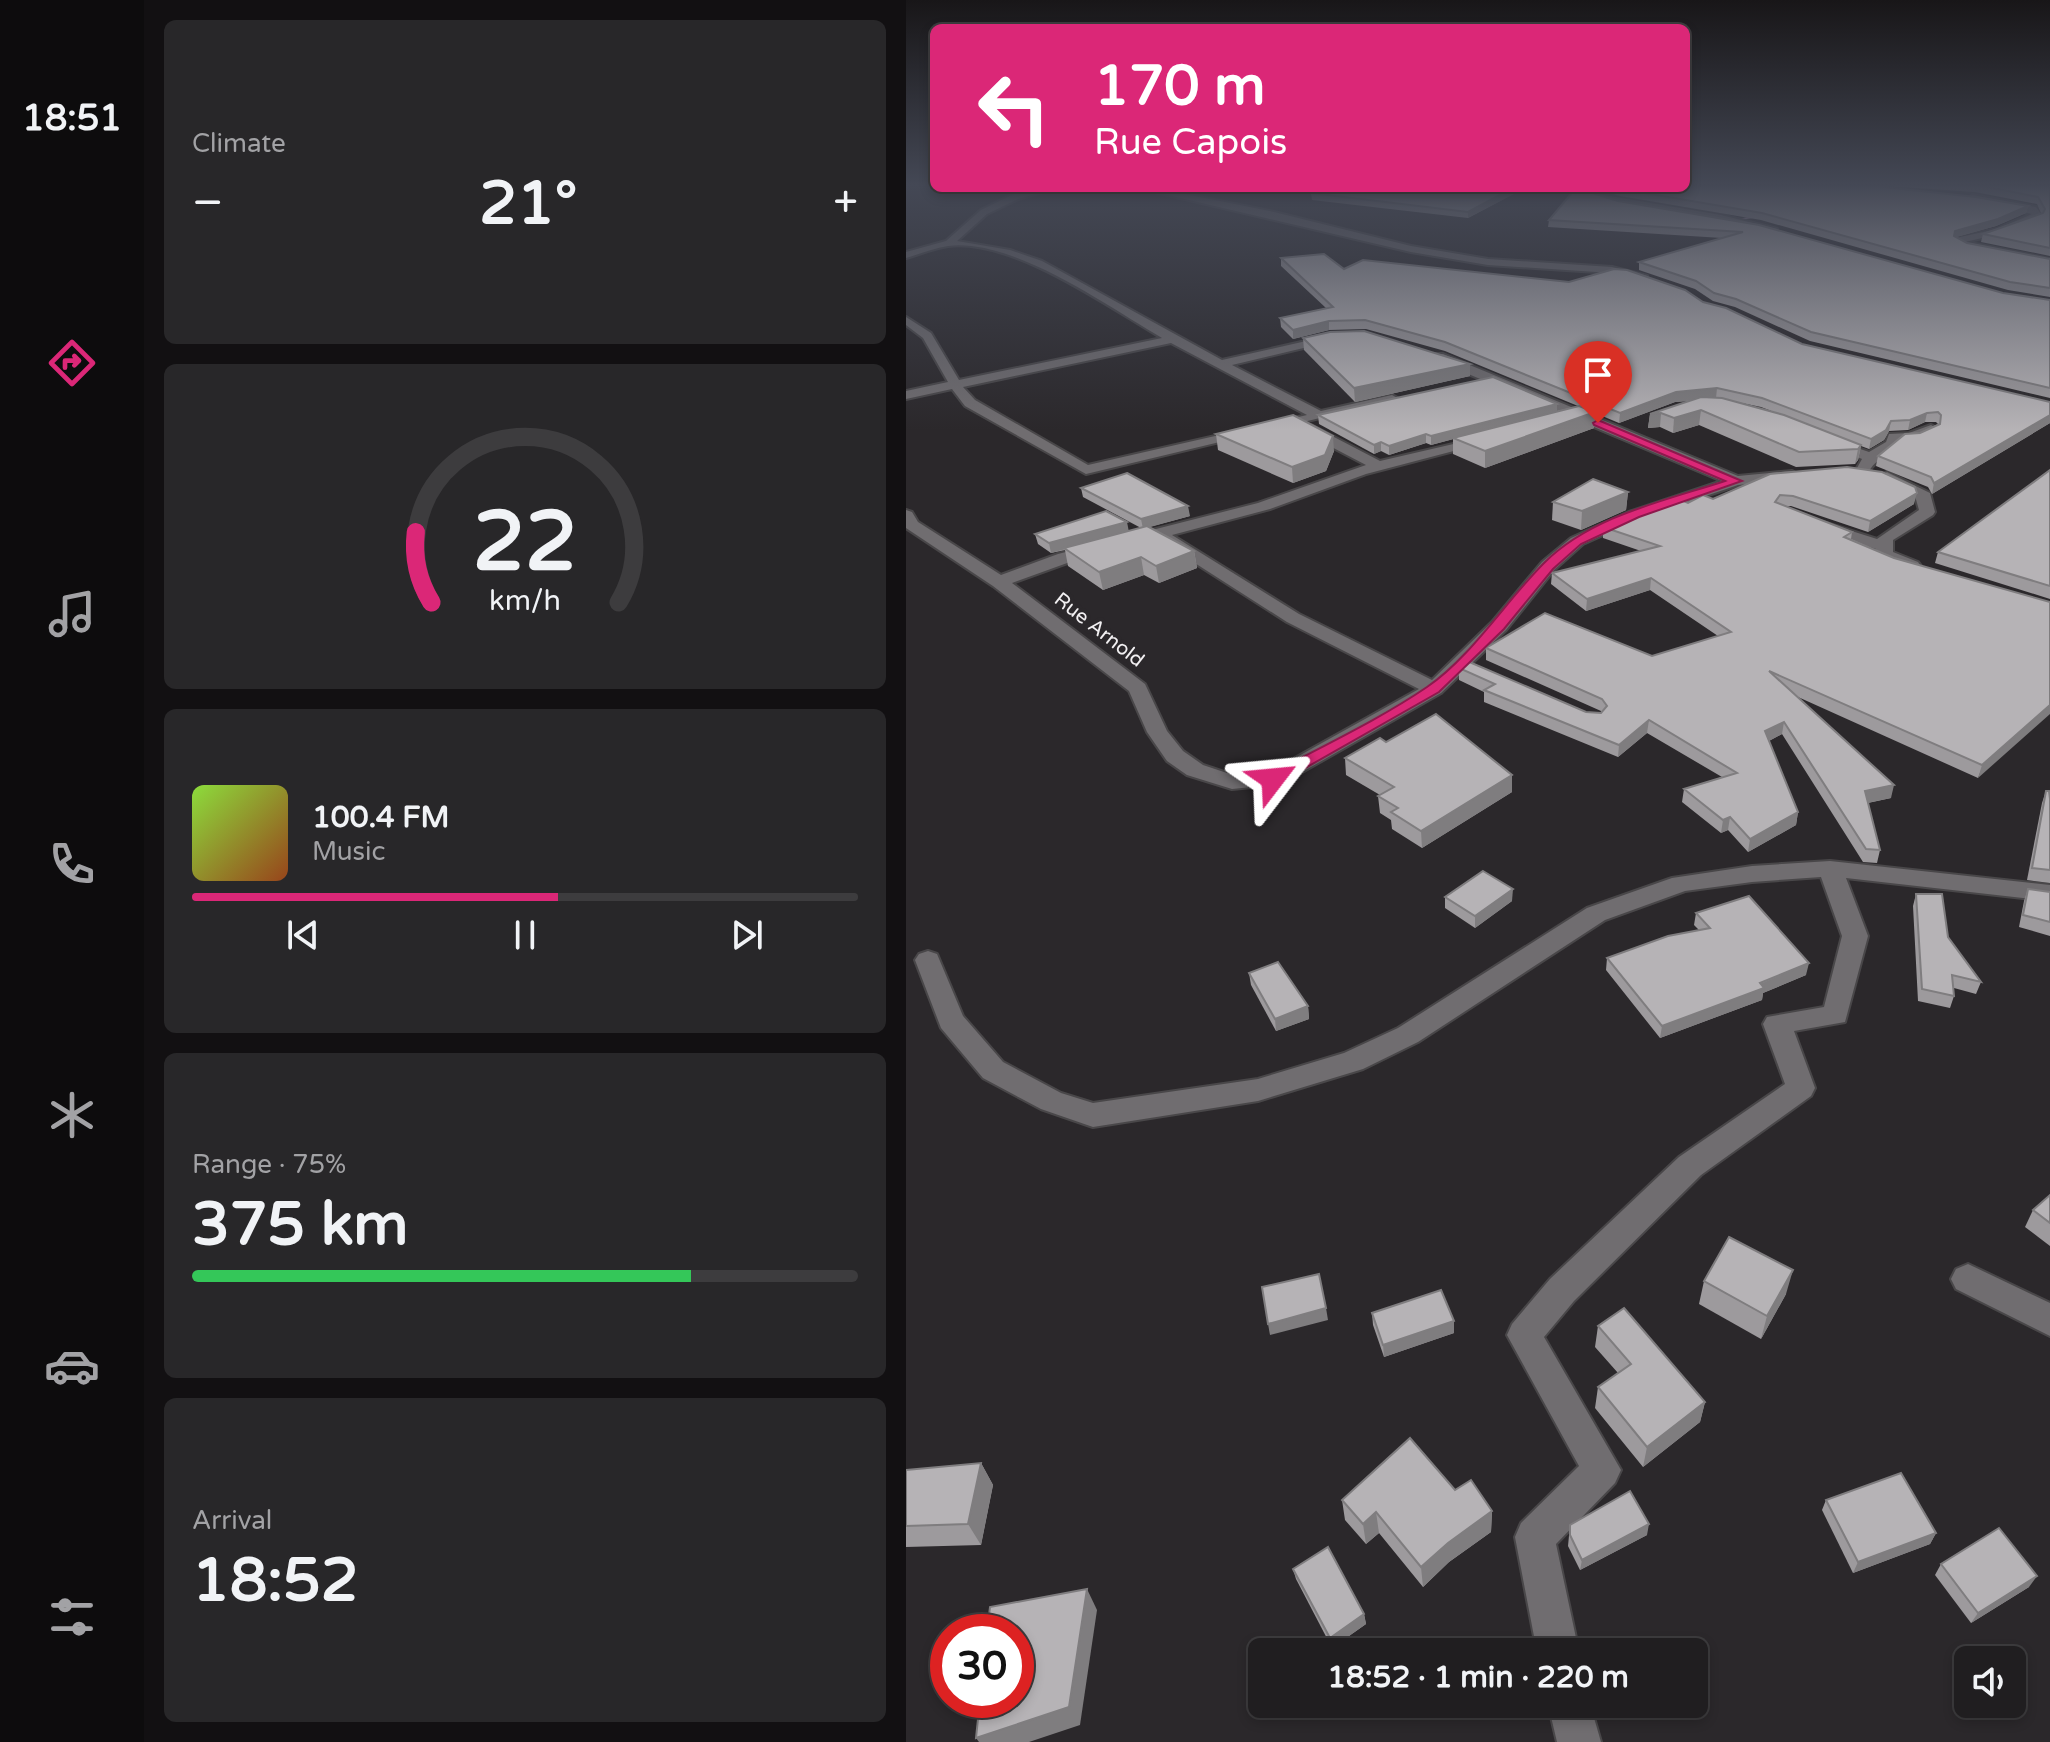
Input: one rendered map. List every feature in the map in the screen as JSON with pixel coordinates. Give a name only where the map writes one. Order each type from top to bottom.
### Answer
[{"type":"street","points":[[1046,267],[1095,292],[1172,339],[1269,387],[1317,415]]},
{"type":"street","points":[[1558,267],[1628,272],[1652,280]]},
{"type":"street","points":[[906,320],[925,332],[955,386],[970,403],[1086,470],[1408,396]]},
{"type":"street","points":[[1220,364],[1347,334]]},
{"type":"street","points":[[906,395],[1172,339]]},
{"type":"street","points":[[1427,353],[1736,481]]},
{"type":"street","points":[[1462,385],[1492,378]]},
{"type":"street","points":[[1550,422],[1579,414]]},
{"type":"street","points":[[1295,421],[1378,466]]},
{"type":"street","points":[[1617,431],[1638,424]]},
{"type":"street","points":[[1859,466],[1893,444],[1894,437],[1911,437],[1931,428]]},
{"type":"street","points":[[999,582],[1064,558],[1163,534],[1309,492],[1378,466],[1499,435]]},
{"type":"street","points":[[1823,440],[1859,466],[1922,493],[1927,512],[1885,538],[1883,550]]},
{"type":"street","name":"Rue Arnold","points":[[906,515],[912,525],[999,582],[1138,688],[1157,732],[1175,756],[1195,770],[1232,782],[1273,779],[1434,689],[1471,663],[1548,566],[1577,541],[1635,515],[1736,481],[1813,473]]},
{"type":"street","points":[[1798,518],[1883,550],[1928,571]]},
{"type":"street","points":[[1163,534],[1293,618],[1434,689]]},
{"type":"street","points":[[1555,1638],[1535,1537],[1602,1470],[1524,1335],[1562,1290],[1690,1166],[1801,1088],[1777,1024],[1835,1015],[1855,936],[1830,869]]},
{"type":"street","points":[[928,960],[951,1021],[993,1070],[1051,1101],[1093,1115],[1258,1090],[1353,1061],[1408,1035],[1596,914],[1681,884],[1752,874],[1830,869],[2050,893]]},
{"type":"street","points":[[1968,1279],[2050,1320]]},
{"type":"street","points":[[1573,1718],[1579,1742]]},
{"type":"building","points":[[1291,267],[1431,267],[1569,282],[1614,269],[1627,270],[1685,290],[1703,302],[1726,308],[1802,344],[2050,402],[2050,415],[1934,483],[1931,477],[1878,456],[1905,434],[1920,433],[1940,424],[1941,415],[1938,412],[1910,420],[1891,421],[1886,430],[1871,439],[1762,398],[1717,388],[1676,392],[1620,413],[1445,342],[1365,320],[1329,321],[1293,330],[1280,318],[1333,307]]},
{"type":"building","points":[[1655,267],[1911,267],[2003,293],[2050,300],[2050,388],[1811,332],[1736,299],[1714,293],[1696,281]]},
{"type":"building","points":[[1957,267],[2050,267],[2050,288],[2010,282]]},
{"type":"building","points":[[1364,331],[1470,364],[1354,388],[1303,338],[1330,332]]},
{"type":"building","points":[[1493,377],[1557,404],[1431,436],[1426,434],[1389,446],[1381,442],[1374,445],[1318,415]]},
{"type":"building","points":[[1701,397],[1722,398],[1784,415],[1861,445],[1858,449],[1799,452],[1701,410],[1674,418],[1661,413],[1650,414]]},
{"type":"building","points":[[1579,406],[1595,412],[1485,451],[1453,438]]},
{"type":"building","points":[[1293,415],[1333,436],[1325,455],[1292,467],[1216,434]]},
{"type":"building","points":[[1847,467],[1882,472],[1915,487],[1917,493],[1870,521],[1793,496],[1780,495],[1775,502],[1852,532],[1844,537],[1894,558],[2050,602],[2050,705],[1982,765],[1769,671],[1894,785],[1865,791],[1880,850],[1866,849],[1784,722],[1765,731],[1798,812],[1750,839],[1730,817],[1723,820],[1684,789],[1737,773],[1649,720],[1619,745],[1484,690],[1495,684],[1459,668],[1467,661],[1586,712],[1601,713],[1607,706],[1602,699],[1486,648],[1545,613],[1652,656],[1731,632],[1651,578],[1587,599],[1552,573],[1660,546],[1603,527],[1676,498],[1688,503],[1703,495],[1713,499],[1770,474]]},
{"type":"building","points":[[2050,470],[2050,586],[1938,552]]},
{"type":"building","points":[[1127,473],[1188,506],[1141,519],[1081,488]]},
{"type":"building","points":[[1593,479],[1628,492],[1582,511],[1553,502]]},
{"type":"building","points":[[1106,511],[1127,522],[1049,543],[1035,534]]},
{"type":"building","points":[[1147,526],[1194,551],[1156,566],[1141,557],[1099,572],[1064,548]]},
{"type":"building","points":[[1436,714],[1512,775],[1421,831],[1391,812],[1398,808],[1378,796],[1394,787],[1345,758],[1380,738],[1386,742]]},
{"type":"building","points":[[2046,791],[2049,791],[2050,799],[2050,870],[2032,868]]},
{"type":"building","points":[[1483,871],[1513,889],[1475,916],[1445,897]]},
{"type":"building","points":[[2028,889],[2050,892],[2050,922],[2023,915]]},
{"type":"building","points":[[1916,894],[1942,894],[1948,937],[1981,982],[1952,975],[1954,996],[1922,989]]},
{"type":"building","points":[[1749,896],[1809,963],[1760,983],[1764,988],[1662,1026],[1607,958],[1668,936],[1710,928],[1696,913]]},
{"type":"building","points":[[1278,962],[1308,1006],[1275,1019],[1249,973]]},
{"type":"building","points":[[2050,1195],[2050,1223],[2033,1210]]},
{"type":"building","points":[[1729,1237],[1793,1270],[1767,1316],[1704,1281]]},
{"type":"building","points":[[1319,1274],[1326,1308],[1268,1324],[1262,1287]]},
{"type":"building","points":[[1441,1290],[1454,1321],[1383,1345],[1372,1313]]},
{"type":"building","points":[[1624,1308],[1705,1402],[1647,1447],[1598,1387],[1631,1364],[1598,1326]]},
{"type":"building","points":[[1410,1438],[1455,1490],[1471,1480],[1492,1511],[1421,1567],[1376,1512],[1363,1524],[1342,1500]]},
{"type":"building","points":[[981,1463],[968,1524],[906,1526],[906,1470]]},
{"type":"building","points":[[1901,1473],[1936,1533],[1858,1562],[1826,1500]]},
{"type":"building","points":[[1630,1491],[1649,1524],[1582,1560],[1570,1535],[1570,1525]]},
{"type":"building","points":[[1999,1528],[2037,1576],[1978,1613],[1941,1564]]},
{"type":"building","points":[[1328,1547],[1364,1614],[1330,1638],[1293,1569]]},
{"type":"building","points":[[1087,1589],[1069,1707],[976,1738],[978,1718],[1034,1718],[1034,1614],[989,1614],[990,1607]]},
{"type":"route","points":[[1273,779],[1434,689],[1499,626],[1548,566],[1577,541],[1635,515],[1736,481],[1598,423]]}]
